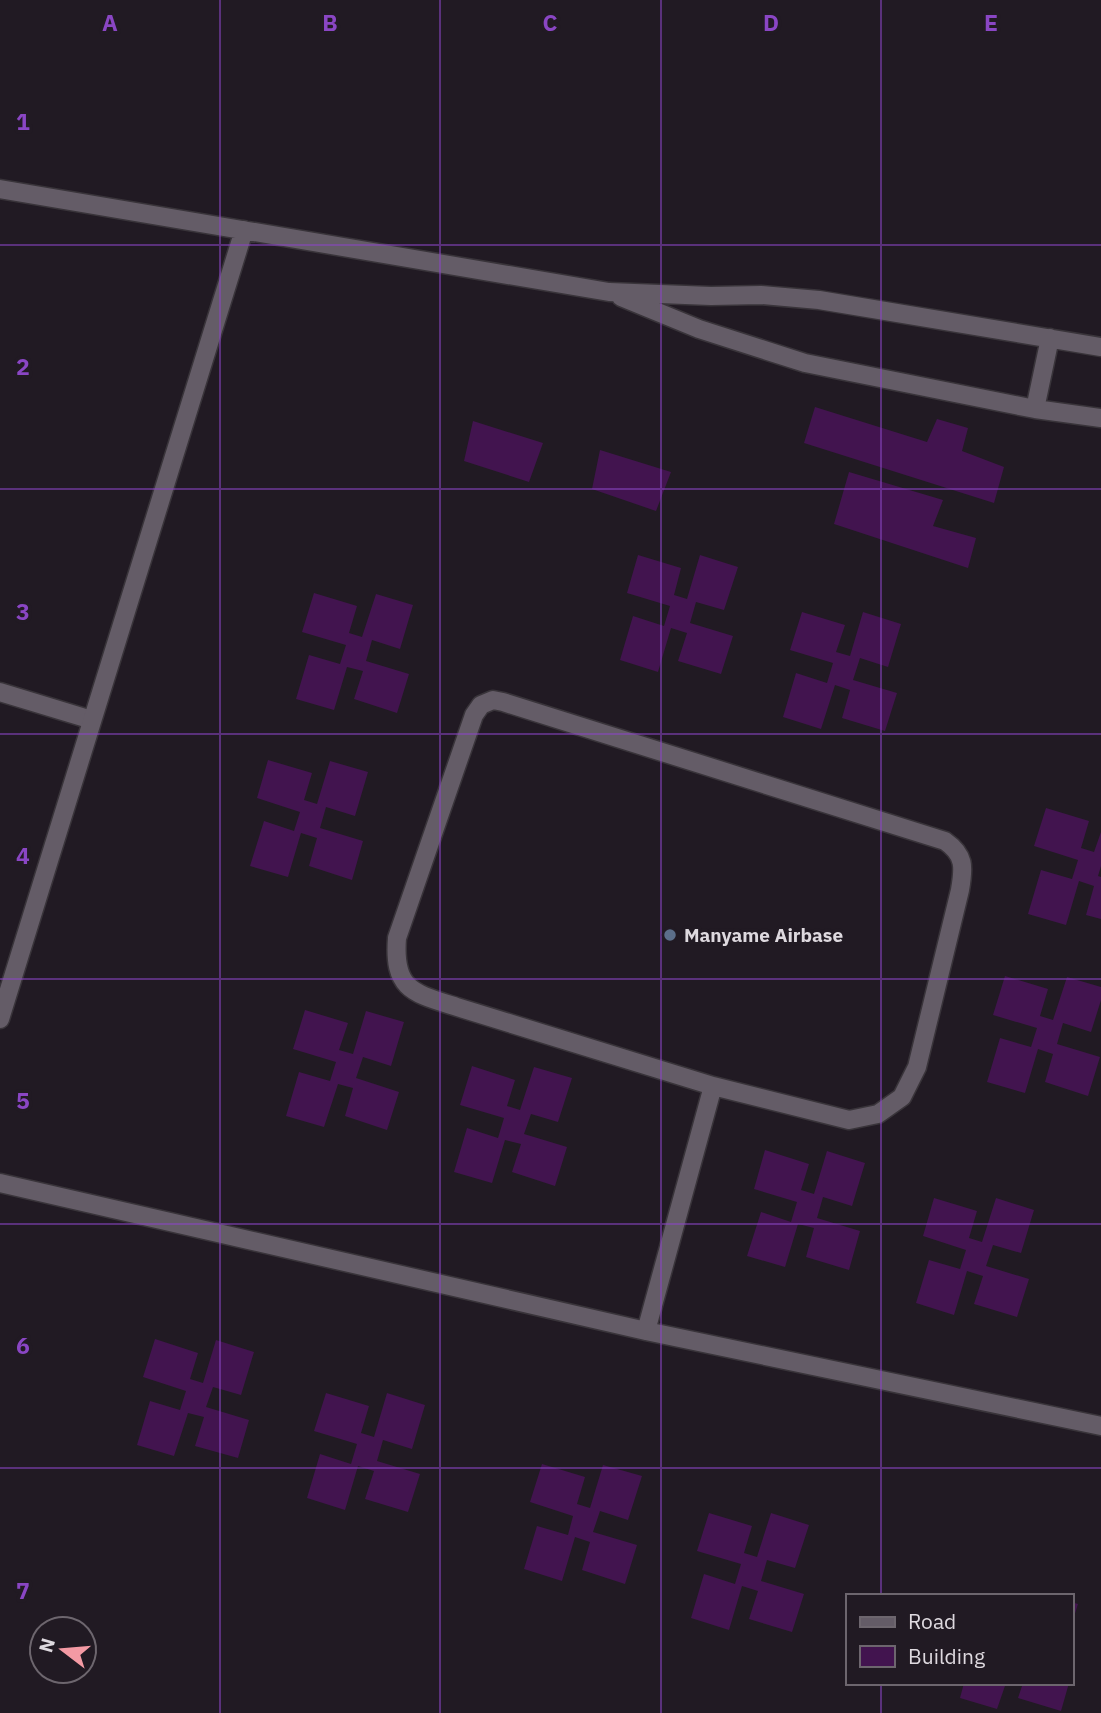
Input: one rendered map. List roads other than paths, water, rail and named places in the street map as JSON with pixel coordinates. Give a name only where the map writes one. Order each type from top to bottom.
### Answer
[{"type":"street","points":[[0,189],[609,292],[761,295],[819,300],[1101,347]]},
{"type":"street","points":[[0,1019],[244,230]]},
{"type":"street","points":[[609,292],[699,330],[806,363],[1035,409],[1101,418]]},
{"type":"street","points":[[1035,409],[1049,338]]},
{"type":"street","points":[[0,692],[92,720]]},
{"type":"street","points":[[493,700],[503,702],[932,836],[954,847],[962,858],[961,890],[917,1067],[902,1097],[878,1114],[849,1120],[713,1086],[419,995],[399,974],[397,938],[474,715],[481,705],[493,700]]},
{"type":"street","points":[[646,1331],[713,1086]]},
{"type":"street","points":[[0,1183],[646,1331],[1101,1426]]},
{"type":"place","name":"Manyame Airbase","points":[[670,935]]}]
